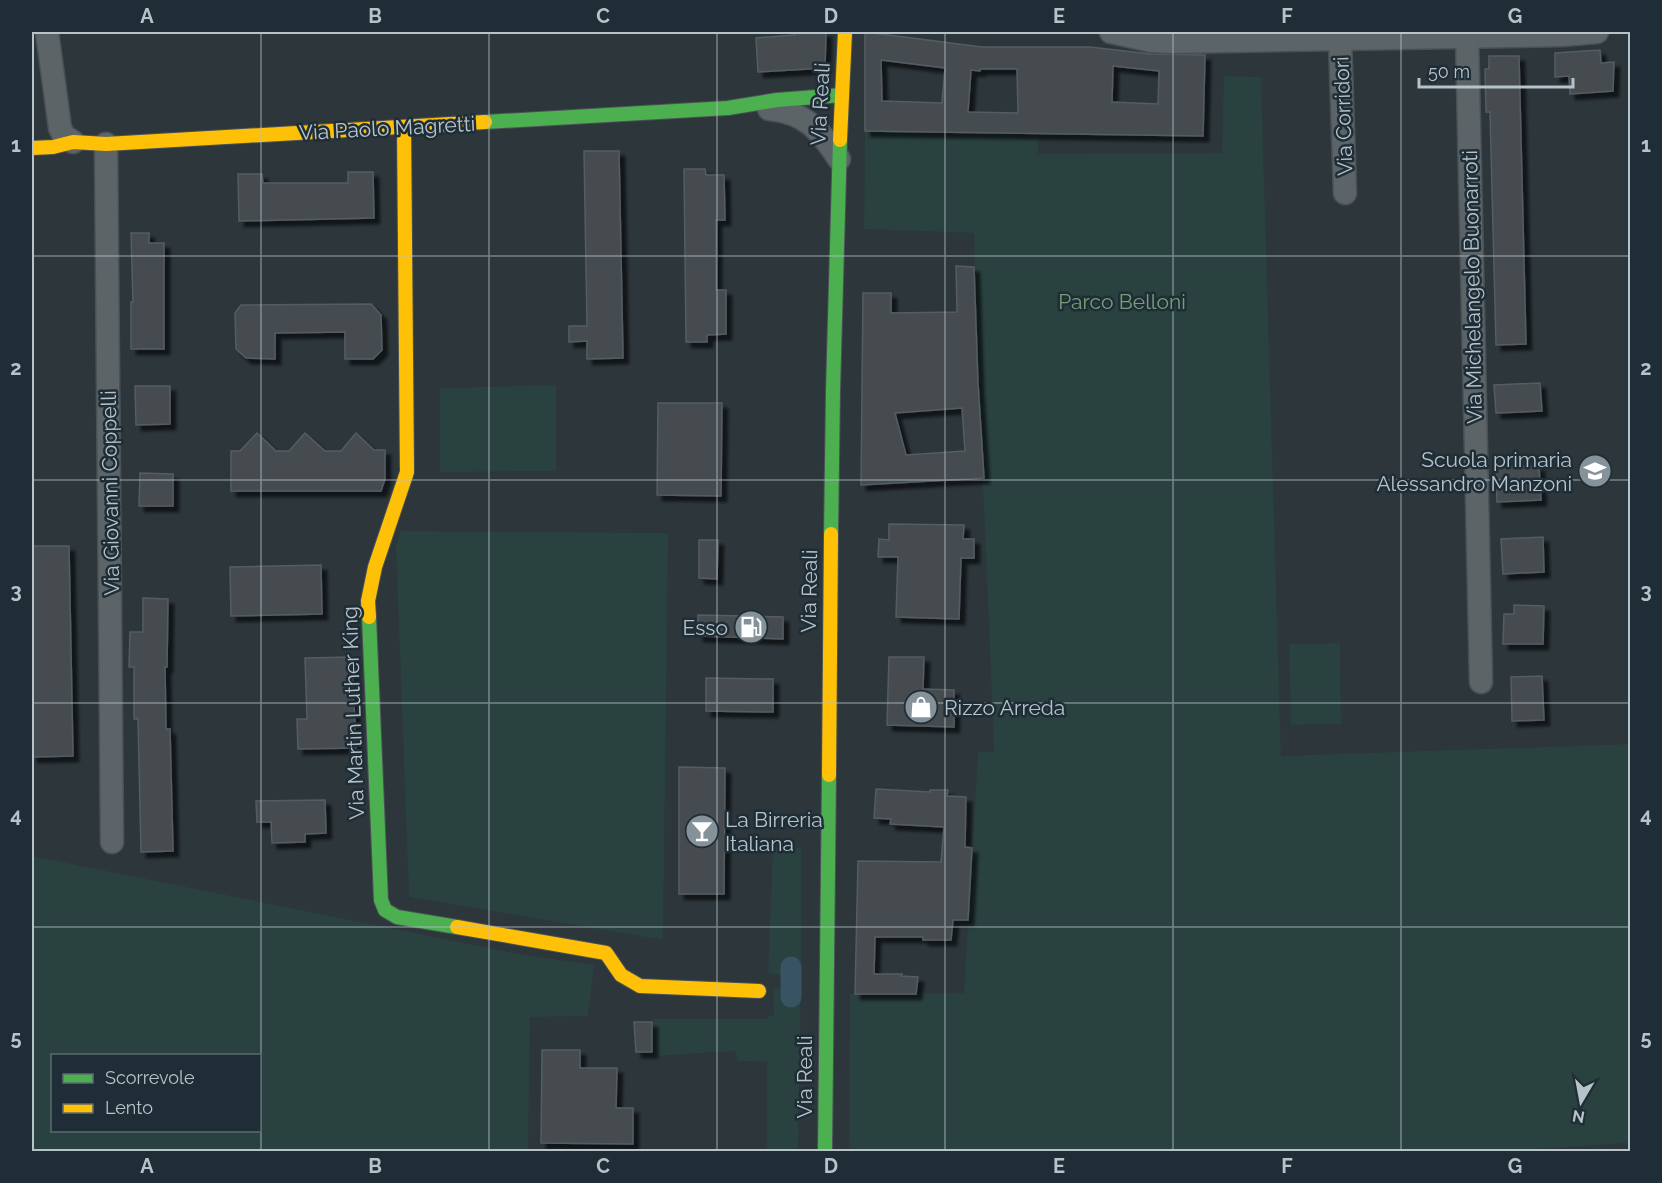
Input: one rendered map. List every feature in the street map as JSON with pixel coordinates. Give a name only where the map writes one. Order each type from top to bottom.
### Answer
[{"type":"street","points":[[47,32],[60,128],[64,136],[73,142]]},
{"type":"street","name":"Via Reali","points":[[825,1152],[831,514],[838,159],[845,32]]},
{"type":"street","name":"Via Corridori","points":[[1111,32],[1171,42],[1562,35],[1597,32]]},
{"type":"street","name":"Via Michelangelo Buonarroti","points":[[1467,35],[1480,682]]},
{"type":"street","name":"Via Corridori","points":[[1340,38],[1345,193]]},
{"type":"street","name":"Via Paolo Magretti","points":[[32,148],[53,147],[73,142],[106,144],[743,107],[777,100],[842,95]]},
{"type":"street","name":"Via Paolo Magretti","points":[[743,107],[797,115],[811,124],[826,139],[838,159]]},
{"type":"street","name":"Via Martin Luther King","points":[[404,127],[407,472],[371,577],[368,601],[381,900],[385,910],[397,917],[606,953],[621,975],[640,986],[759,991]]},
{"type":"street","name":"Via Giovanni Coppelli","points":[[106,144],[112,842]]},
{"type":"green space","name":"Parco Belloni","points":[[1224,76],[1261,77],[1281,756],[1630,744],[1630,1143],[1493,1152],[849,1152],[850,994],[964,993],[978,752],[994,752],[974,233],[864,229],[865,131],[1038,135],[1038,154],[1222,153]]},
{"type":"green space","points":[[556,385],[556,471],[440,472],[440,388]]},
{"type":"green space","points":[[401,531],[668,533],[663,940],[409,897],[396,546]]},
{"type":"green space","points":[[1340,643],[1341,724],[1291,725],[1289,644]]},
{"type":"green space","points":[[773,848],[801,848],[801,979],[795,979],[796,972],[791,967],[787,969],[784,976],[768,973]]},
{"type":"green space","points":[[32,856],[519,954],[594,965],[588,1016],[530,1017],[528,1151],[32,1152]]},
{"type":"green space","points":[[785,988],[784,994],[791,997],[796,994],[796,988],[801,988],[798,1151],[767,1151],[767,1062],[738,1061],[735,1051],[654,1056],[653,1019],[767,1019],[768,1016],[774,1015],[773,989]]},
{"type":"building","points":[[795,32],[826,32],[825,68],[758,72],[756,38],[795,35]]},
{"type":"building","points":[[865,32],[982,47],[1090,47],[1151,54],[1205,55],[1203,136],[865,131]],"holes":[[[881,60],[945,68],[942,103],[882,101]],[[1113,66],[1159,71],[1158,104],[1112,102]],[[980,69],[1017,69],[1018,113],[968,112],[971,70],[980,71]]]},
{"type":"building","points":[[1600,50],[1601,63],[1614,62],[1613,91],[1570,94],[1569,76],[1555,77],[1555,53]]},
{"type":"building","points":[[1489,56],[1519,56],[1526,344],[1496,345],[1490,112],[1486,112],[1485,69],[1489,69]]},
{"type":"building","points":[[584,151],[619,151],[623,358],[587,359],[587,341],[569,342],[569,326],[587,326]]},
{"type":"building","points":[[684,169],[705,169],[706,175],[724,175],[725,220],[716,220],[716,290],[726,290],[726,334],[707,335],[707,342],[686,342]]},
{"type":"building","points":[[348,172],[373,172],[374,218],[239,221],[238,174],[262,174],[263,183],[348,183]]},
{"type":"building","points":[[131,233],[149,233],[149,243],[164,243],[164,349],[131,349],[131,302],[133,302]]},
{"type":"building","points":[[956,266],[974,267],[984,478],[861,485],[863,293],[891,293],[891,313],[957,312]],"holes":[[[962,408],[965,451],[906,455],[895,413]]]},
{"type":"building","points":[[371,304],[381,315],[382,350],[373,359],[345,359],[345,332],[275,333],[275,359],[246,358],[236,349],[235,313],[241,305]]},
{"type":"building","points":[[1540,383],[1542,411],[1496,413],[1494,385]]},
{"type":"building","points":[[135,386],[170,386],[170,424],[136,425]]},
{"type":"building","points":[[658,403],[722,403],[721,496],[657,495]]},
{"type":"building","points":[[257,433],[276,451],[289,451],[305,433],[325,451],[341,451],[356,433],[374,450],[385,450],[385,479],[381,491],[231,491],[231,451],[240,451]]},
{"type":"building","points":[[1539,466],[1541,500],[1497,502],[1496,467]]},
{"type":"building","points":[[140,473],[173,474],[173,506],[139,506]]},
{"type":"building","points":[[889,524],[964,525],[963,539],[974,539],[974,558],[961,558],[959,619],[896,617],[898,557],[878,557],[879,539],[889,540]]},
{"type":"building","points":[[1543,537],[1544,572],[1503,574],[1501,539]]},
{"type":"building","points":[[699,540],[718,540],[717,579],[699,578]]},
{"type":"building","points":[[32,546],[69,546],[73,756],[32,757]]},
{"type":"building","points":[[321,565],[322,614],[231,616],[230,567]]},
{"type":"building","points":[[143,598],[168,599],[167,667],[165,667],[166,729],[170,729],[173,851],[141,852],[138,719],[134,719],[134,667],[129,667],[130,632],[143,632]]},
{"type":"building","points":[[1514,605],[1544,606],[1543,644],[1503,644],[1504,614],[1514,614]]},
{"type":"building","points":[[698,615],[783,617],[783,639],[698,636]]},
{"type":"building","points":[[352,657],[356,748],[298,749],[297,719],[307,719],[305,658]]},
{"type":"building","name":"Rizzo Arreda","points":[[889,657],[924,657],[923,689],[954,690],[954,727],[887,725]]},
{"type":"building","points":[[1542,676],[1544,720],[1512,721],[1511,677]]},
{"type":"building","points":[[706,678],[773,679],[773,712],[706,711]]},
{"type":"building","name":"La Birreria Italiana","points":[[679,767],[725,768],[724,894],[679,894]]},
{"type":"building","points":[[876,789],[930,792],[930,790],[948,790],[947,796],[966,797],[965,847],[972,848],[968,920],[953,920],[951,940],[923,940],[923,937],[875,937],[874,974],[902,974],[901,976],[918,977],[916,994],[855,994],[858,861],[941,862],[944,827],[890,824],[891,819],[874,818]]},
{"type":"building","points":[[325,800],[326,833],[305,834],[305,842],[272,843],[271,822],[257,822],[256,801]]},
{"type":"building","points":[[634,1022],[652,1022],[652,1052],[636,1052]]},
{"type":"building","points":[[542,1050],[580,1050],[580,1068],[617,1068],[616,1108],[633,1108],[633,1144],[541,1143]]},
{"type":"waterway","points":[[791,967],[791,997]]},
{"type":"traffic: fast","points":[[485,122],[728,108],[777,100],[842,95]]},
{"type":"traffic: fast","points":[[831,534],[840,140]]},
{"type":"traffic: fast","points":[[369,617],[381,900],[385,910],[397,917],[457,927]]},
{"type":"traffic: fast","points":[[825,1152],[829,775]]},
{"type":"traffic: slow","points":[[840,140],[845,32]]},
{"type":"traffic: slow","points":[[32,148],[53,147],[73,142],[106,144],[485,122]]},
{"type":"traffic: slow","points":[[369,617],[368,601],[375,567],[407,472],[404,127]]},
{"type":"traffic: slow","points":[[829,775],[831,534]]},
{"type":"traffic: slow","points":[[457,927],[606,953],[621,975],[640,986],[759,991]]},
{"type":"place","name":"Scuola primaria Alessandro Manzoni","points":[[1595,471]]},
{"type":"place","name":"Esso","points":[[751,627]]},
{"type":"place","name":"Rizzo Arreda","points":[[921,707]]},
{"type":"place","name":"La Birreria Italiana","points":[[702,831]]}]
